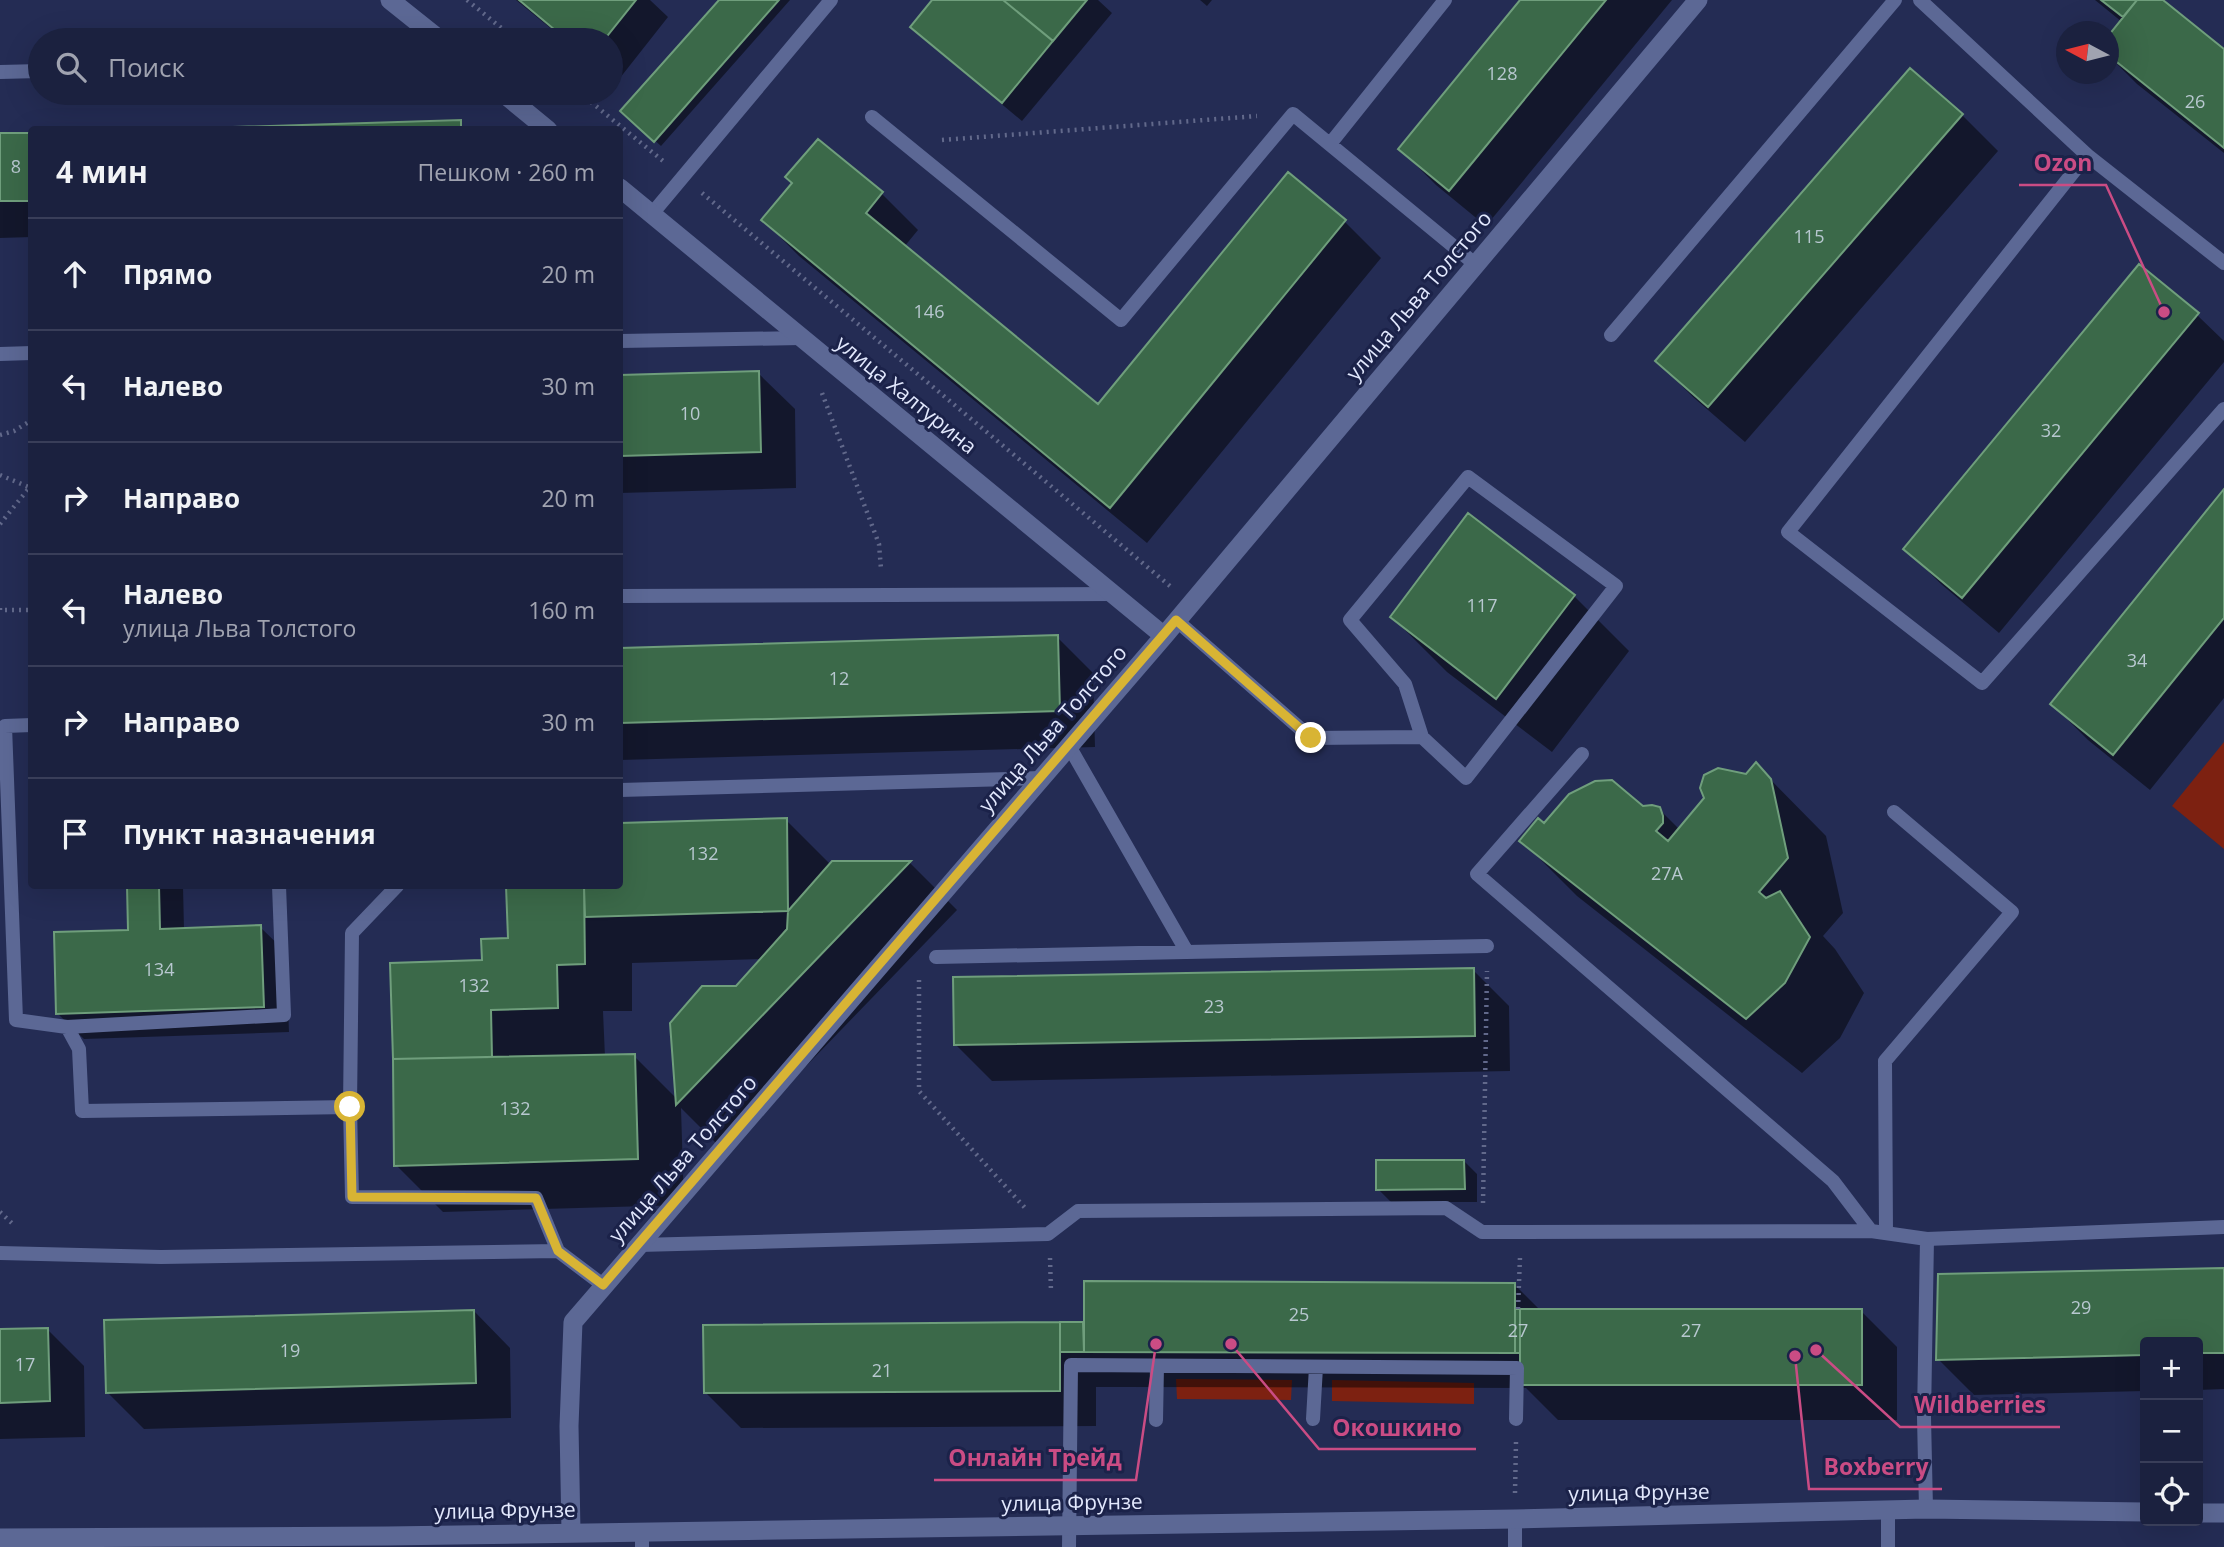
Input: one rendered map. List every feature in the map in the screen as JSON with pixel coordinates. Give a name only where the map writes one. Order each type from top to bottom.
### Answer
[{"type":"street","points":[[390,0],[425,28]]},
{"type":"street","name":"улица Льва Толстого","points":[[571,1532],[569,1426],[573,1322],[1164,636],[1698,0]]},
{"type":"street","points":[[518,105],[543,126]]},
{"type":"street","name":"улица Халтурина","points":[[623,191],[1164,636]]},
{"type":"street","name":"улица Фрунзе","points":[[0,1538],[26,1542],[571,1532],[642,1540],[1069,1526],[1926,1509],[2140,1512]]},
{"type":"street","points":[[2203,1513],[2224,1513]]},
{"type":"lane","points":[[651,215],[831,0]]},
{"type":"lane","points":[[1330,144],[1445,0]]},
{"type":"lane","points":[[1611,335],[1895,0]]},
{"type":"lane","points":[[1920,0],[2087,155],[2224,263]]},
{"type":"lane","points":[[0,72],[28,71]]},
{"type":"lane","points":[[872,117],[1121,320],[1293,114],[1475,264]]},
{"type":"lane","points":[[2087,155],[1788,532],[1982,682],[2224,409]]},
{"type":"lane","points":[[623,341],[801,338]]},
{"type":"lane","points":[[0,354],[28,353]]},
{"type":"lane","points":[[1176,620],[1311,738],[1422,737],[1466,778],[1616,586],[1468,477],[1350,620],[1405,684],[1422,737]]},
{"type":"lane","points":[[623,596],[1112,594]]},
{"type":"lane","points":[[28,725],[5,726],[5,846],[16,1020],[67,1027],[284,1015],[279,889]]},
{"type":"lane","points":[[1069,746],[1187,952]]},
{"type":"lane","points":[[1582,754],[1476,874],[1833,1181],[1879,1232]]},
{"type":"lane","points":[[623,790],[1042,778]]},
{"type":"lane","points":[[1879,1232],[1885,1061],[2012,912],[1894,812]]},
{"type":"lane","points":[[394,889],[352,933],[352,1197],[536,1198],[558,1251],[603,1285]]},
{"type":"lane","points":[[936,957],[1487,946]]},
{"type":"lane","points":[[67,1027],[79,1049],[82,1111],[350,1107]]},
{"type":"lane","points":[[639,1245],[1048,1234],[1078,1211],[1446,1209],[1482,1232],[1879,1232],[1927,1239],[2224,1227]]},
{"type":"lane","points":[[1926,1509],[1924,1417],[1927,1239]]},
{"type":"lane","points":[[0,1253],[160,1257],[558,1251]]},
{"type":"lane","points":[[1069,1547],[1071,1365],[1517,1368],[1516,1419]]},
{"type":"lane","points":[[1156,1420],[1157,1366]]},
{"type":"lane","points":[[1313,1419],[1316,1367]]},
{"type":"lane","points":[[1888,1510],[1888,1547]]},
{"type":"lane","points":[[1515,1518],[1516,1547]]},
{"type":"path","points":[[467,0],[501,28]]},
{"type":"path","points":[[595,105],[620,126]]},
{"type":"path","points":[[904,143],[1293,114]]},
{"type":"path","points":[[623,128],[1191,603]]},
{"type":"path","points":[[820,389],[879,544],[884,594]]},
{"type":"path","points":[[0,435],[28,422]]},
{"type":"path","points":[[0,475],[28,487]]},
{"type":"path","points":[[0,524],[28,490]]},
{"type":"path","points":[[0,608],[28,610]]},
{"type":"path","points":[[1482,1232],[1487,946]]},
{"type":"path","points":[[919,980],[919,1091],[1048,1234]]},
{"type":"path","points":[[1518,1309],[1521,1232]]},
{"type":"path","points":[[1515,1518],[1516,1419]]},
{"type":"shaded area","points":[[2224,742],[2224,849],[2172,806]]},
{"type":"shaded area","points":[[1176,1379],[1292,1380],[1291,1400],[1177,1399]]},
{"type":"shaded area","points":[[1332,1380],[1474,1383],[1474,1404],[1332,1401]]},
{"type":"building","points":[[519,0],[636,0],[614,28],[553,28]]},
{"type":"building","points":[[719,0],[779,0],[654,142],[620,111]]},
{"type":"building","points":[[932,0],[1003,0],[1053,41],[1002,103],[910,27]]},
{"type":"building","points":[[1003,0],[1087,0],[1053,41]]},
{"type":"building","points":[[1520,0],[1606,0],[1449,191],[1398,149]]},
{"type":"building","points":[[2101,0],[2137,0],[2123,17]]},
{"type":"building","points":[[2137,0],[2163,0],[2224,49],[2224,148],[2119,64],[2119,22]]},
{"type":"building","points":[[1910,68],[1963,114],[1708,407],[1655,361]]},
{"type":"building","points":[[461,120],[461,126],[268,126]]},
{"type":"building","points":[[0,133],[28,133],[28,201],[0,201]]},
{"type":"building","points":[[818,139],[883,192],[866,213],[1098,404],[1288,172],[1346,220],[1110,508],[761,220],[792,183],[785,177]]},
{"type":"building","points":[[2139,264],[2199,313],[1962,598],[1903,549]]},
{"type":"building","points":[[759,371],[761,452],[623,456],[623,375]]},
{"type":"building","points":[[2224,489],[2224,618],[2113,755],[2050,704]]},
{"type":"building","points":[[1468,513],[1575,595],[1496,699],[1390,617]]},
{"type":"building","points":[[1058,635],[1060,711],[623,723],[623,648]]},
{"type":"building","points":[[1756,762],[1771,779],[1788,858],[1759,892],[1766,898],[1780,891],[1810,937],[1785,983],[1746,1019],[1519,841],[1538,818],[1544,823],[1569,794],[1595,781],[1612,780],[1643,806],[1660,807],[1663,823],[1656,831],[1668,841],[1704,798],[1700,788],[1704,775],[1718,768],[1746,774]]},
{"type":"building","points":[[787,818],[788,911],[585,917],[584,889],[623,889],[623,823]]},
{"type":"building","points":[[832,861],[911,861],[676,1105],[670,1023],[702,986],[736,986],[787,929],[788,911]]},
{"type":"building","points":[[127,889],[159,889],[160,929],[261,925],[264,1007],[56,1014],[54,932],[128,930]]},
{"type":"building","points":[[506,889],[584,889],[585,964],[557,965],[558,1008],[491,1010],[492,1057],[393,1059],[390,963],[482,960],[481,939],[508,938]]},
{"type":"building","points":[[1474,968],[1475,1036],[954,1045],[953,977]]},
{"type":"building","points":[[635,1054],[638,1159],[394,1166],[393,1059]]},
{"type":"building","points":[[1376,1160],[1464,1160],[1465,1189],[1376,1190]]},
{"type":"building","points":[[2224,1268],[2224,1353],[2203,1353],[2203,1337],[2140,1337],[2140,1355],[1936,1360],[1938,1274]]},
{"type":"building","points":[[1084,1281],[1515,1283],[1515,1353],[1084,1352]]},
{"type":"building","points":[[1515,1309],[1520,1309],[1520,1353],[1515,1353]]},
{"type":"building","points":[[1520,1309],[1862,1309],[1862,1385],[1520,1385]]},
{"type":"building","points":[[474,1310],[476,1383],[106,1393],[104,1320]]},
{"type":"building","points":[[1060,1322],[1060,1391],[704,1393],[703,1325]]},
{"type":"building","points":[[1060,1322],[1083,1322],[1084,1352],[1060,1352]]},
{"type":"building","points":[[48,1328],[50,1401],[0,1403],[0,1329]]},
{"type":"place","name":"Ozon","points":[[2164,312]]},
{"type":"place","name":"Онлайн Трейд","points":[[1156,1344]]},
{"type":"place","name":"Окошкино","points":[[1231,1344]]},
{"type":"place","name":"Wildberries","points":[[1816,1350]]},
{"type":"place","name":"Boxberry","points":[[1795,1356]]},
{"type":"route","points":[[350,1107],[352,1197],[536,1198],[558,1251],[603,1285],[1176,620],[1311,738]]}]
